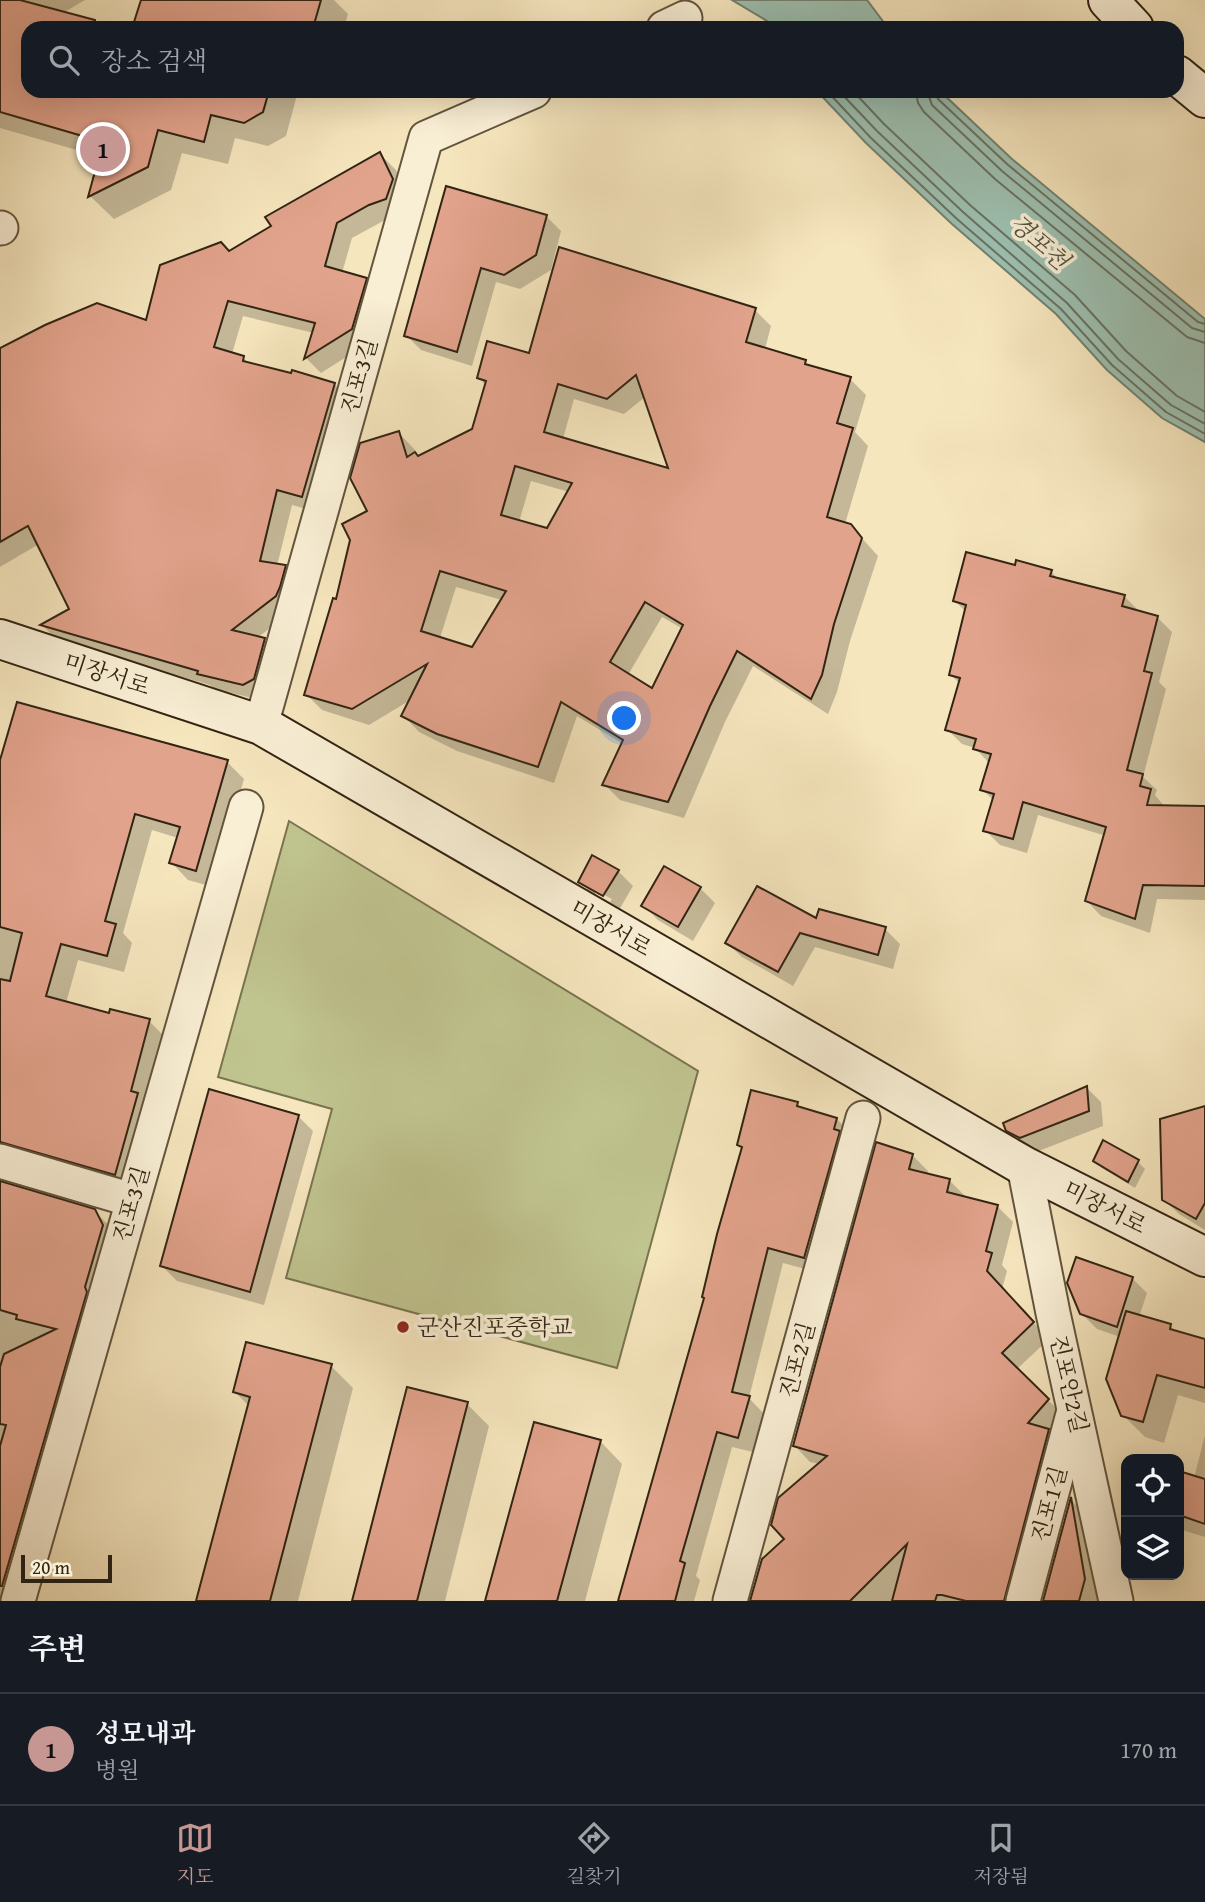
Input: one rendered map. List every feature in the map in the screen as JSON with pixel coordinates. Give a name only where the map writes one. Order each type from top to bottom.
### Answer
[{"type":"street","points":[[1108,0],[1128,21]]},
{"type":"street","points":[[1184,81],[1205,98]]},
{"type":"street","name":"진포3길","points":[[261,726],[426,138],[518,98]]},
{"type":"street","name":"미장서로","points":[[0,639],[261,726],[1024,1166],[1205,1257]]},
{"type":"street","name":"진포3길","points":[[18,1601],[246,807]]},
{"type":"street","name":"진포2길","points":[[730,1601],[863,1118]]},
{"type":"street","points":[[0,1161],[132,1200]]},
{"type":"street","name":"진포안2길","points":[[1024,1166],[1116,1601]]},
{"type":"street","name":"진포1길","points":[[1023,1601],[1075,1407]]},
{"type":"green space","points":[[289,821],[698,1071],[617,1368],[286,1278],[332,1109],[218,1077]]},
{"type":"water","points":[[732,0],[867,0],[883,21],[767,21]]},
{"type":"water","name":"경포천","points":[[824,98],[947,98],[1012,159],[1205,319],[1205,442],[1162,418],[1107,370],[1056,314],[952,224],[866,143]]},
{"type":"building","points":[[0,0],[20,0],[95,20],[21,21],[21,98],[267,98],[263,112],[244,123],[211,115],[204,142],[158,130],[148,167],[88,197],[103,142],[0,112]]},
{"type":"building","points":[[141,0],[321,0],[315,21],[134,21]]},
{"type":"building","points":[[380,152],[393,179],[386,199],[337,223],[325,266],[367,278],[352,329],[304,359],[315,323],[228,301],[214,347],[244,356],[243,361],[291,373],[292,370],[335,383],[302,497],[277,490],[260,561],[286,565],[280,587],[276,596],[232,630],[265,638],[254,679],[243,685],[197,674],[198,671],[40,625],[69,609],[28,526],[0,542],[0,348],[97,303],[146,320],[160,265],[221,242],[229,251],[271,226],[265,217]]},
{"type":"building","points":[[446,186],[547,215],[536,255],[504,275],[481,268],[457,352],[404,336]]},
{"type":"building","points":[[559,247],[756,308],[746,342],[806,360],[805,364],[851,377],[837,423],[853,428],[827,517],[851,524],[862,538],[834,624],[822,675],[811,699],[737,651],[668,802],[602,785],[623,740],[561,702],[538,767],[437,734],[401,716],[427,664],[352,709],[304,695],[333,598],[336,599],[350,540],[342,524],[367,511],[350,478],[360,443],[399,431],[407,457],[415,452],[418,456],[472,429],[486,381],[477,378],[487,341],[529,353]],"holes":[[[636,375],[668,468],[544,432],[558,384],[607,399]],[[515,466],[572,483],[547,528],[501,515]],[[440,571],[506,591],[472,647],[421,631]],[[645,602],[683,625],[652,688],[610,662]]]},
{"type":"building","points":[[966,552],[1015,565],[1016,560],[1052,570],[1050,576],[1125,595],[1122,606],[1158,616],[1144,671],[1152,673],[1127,770],[1143,774],[1140,786],[1151,789],[1147,805],[1205,806],[1205,886],[1143,885],[1135,919],[1085,901],[1106,827],[1023,802],[1013,839],[983,831],[994,794],[980,790],[991,754],[973,749],[976,739],[945,730],[960,678],[949,675],[966,605],[953,601]]},
{"type":"building","points":[[17,702],[228,760],[196,871],[169,863],[180,827],[135,814],[105,921],[116,924],[107,956],[61,944],[46,996],[109,1013],[110,1009],[150,1019],[131,1091],[138,1093],[115,1175],[0,1142],[0,979],[10,981],[22,933],[0,927],[0,760]]},
{"type":"building","points":[[592,855],[619,870],[603,896],[578,882]]},
{"type":"building","points":[[664,866],[701,887],[678,927],[641,906]]},
{"type":"building","points":[[757,886],[816,918],[819,909],[886,927],[878,955],[800,933],[778,972],[725,943]]},
{"type":"building","points":[[1087,1086],[1089,1111],[1020,1138],[1006,1131],[1003,1123]]},
{"type":"building","points":[[209,1089],[299,1115],[250,1292],[160,1266]]},
{"type":"building","points":[[751,1090],[798,1102],[797,1106],[837,1118],[834,1129],[840,1131],[804,1258],[768,1248],[732,1392],[750,1396],[738,1438],[717,1432],[680,1561],[685,1563],[675,1601],[618,1601],[704,1298],[702,1297],[717,1234],[742,1147],[737,1145]]},
{"type":"building","points":[[1205,1106],[1205,1203],[1196,1219],[1162,1200],[1160,1119]]},
{"type":"building","points":[[1103,1140],[1139,1160],[1128,1182],[1093,1161]]},
{"type":"building","points":[[876,1142],[913,1154],[909,1169],[950,1179],[947,1192],[998,1205],[986,1251],[992,1253],[987,1271],[1034,1322],[1002,1353],[1049,1399],[1028,1423],[1049,1429],[1004,1601],[966,1601],[937,1595],[935,1601],[892,1601],[907,1544],[850,1601],[750,1601],[762,1559],[784,1539],[771,1525],[778,1498],[827,1456],[793,1446]]},
{"type":"building","points":[[0,1181],[95,1209],[103,1225],[85,1287],[87,1292],[2,1586],[0,1446],[6,1425],[0,1424],[0,1367],[4,1354],[56,1329],[16,1319],[17,1315],[0,1310]]},
{"type":"building","points":[[1076,1257],[1133,1277],[1117,1327],[1080,1314],[1067,1283]]},
{"type":"building","points":[[1126,1311],[1171,1324],[1170,1329],[1205,1339],[1205,1388],[1157,1375],[1143,1422],[1121,1416],[1106,1379]]},
{"type":"building","points":[[246,1342],[332,1364],[270,1601],[196,1601],[250,1397],[233,1392]]},
{"type":"building","points":[[407,1387],[468,1402],[417,1601],[352,1601]]},
{"type":"building","points":[[534,1422],[601,1440],[557,1601],[485,1601]]},
{"type":"building","points":[[1184,1473],[1205,1479],[1205,1524],[1184,1517]]},
{"type":"building","points":[[1071,1497],[1085,1579],[1079,1601],[1043,1601]]},
{"type":"place","name":"성모내과","points":[[103,149]]},
{"type":"place","name":"군산진포중학교","points":[[403,1327]]}]
